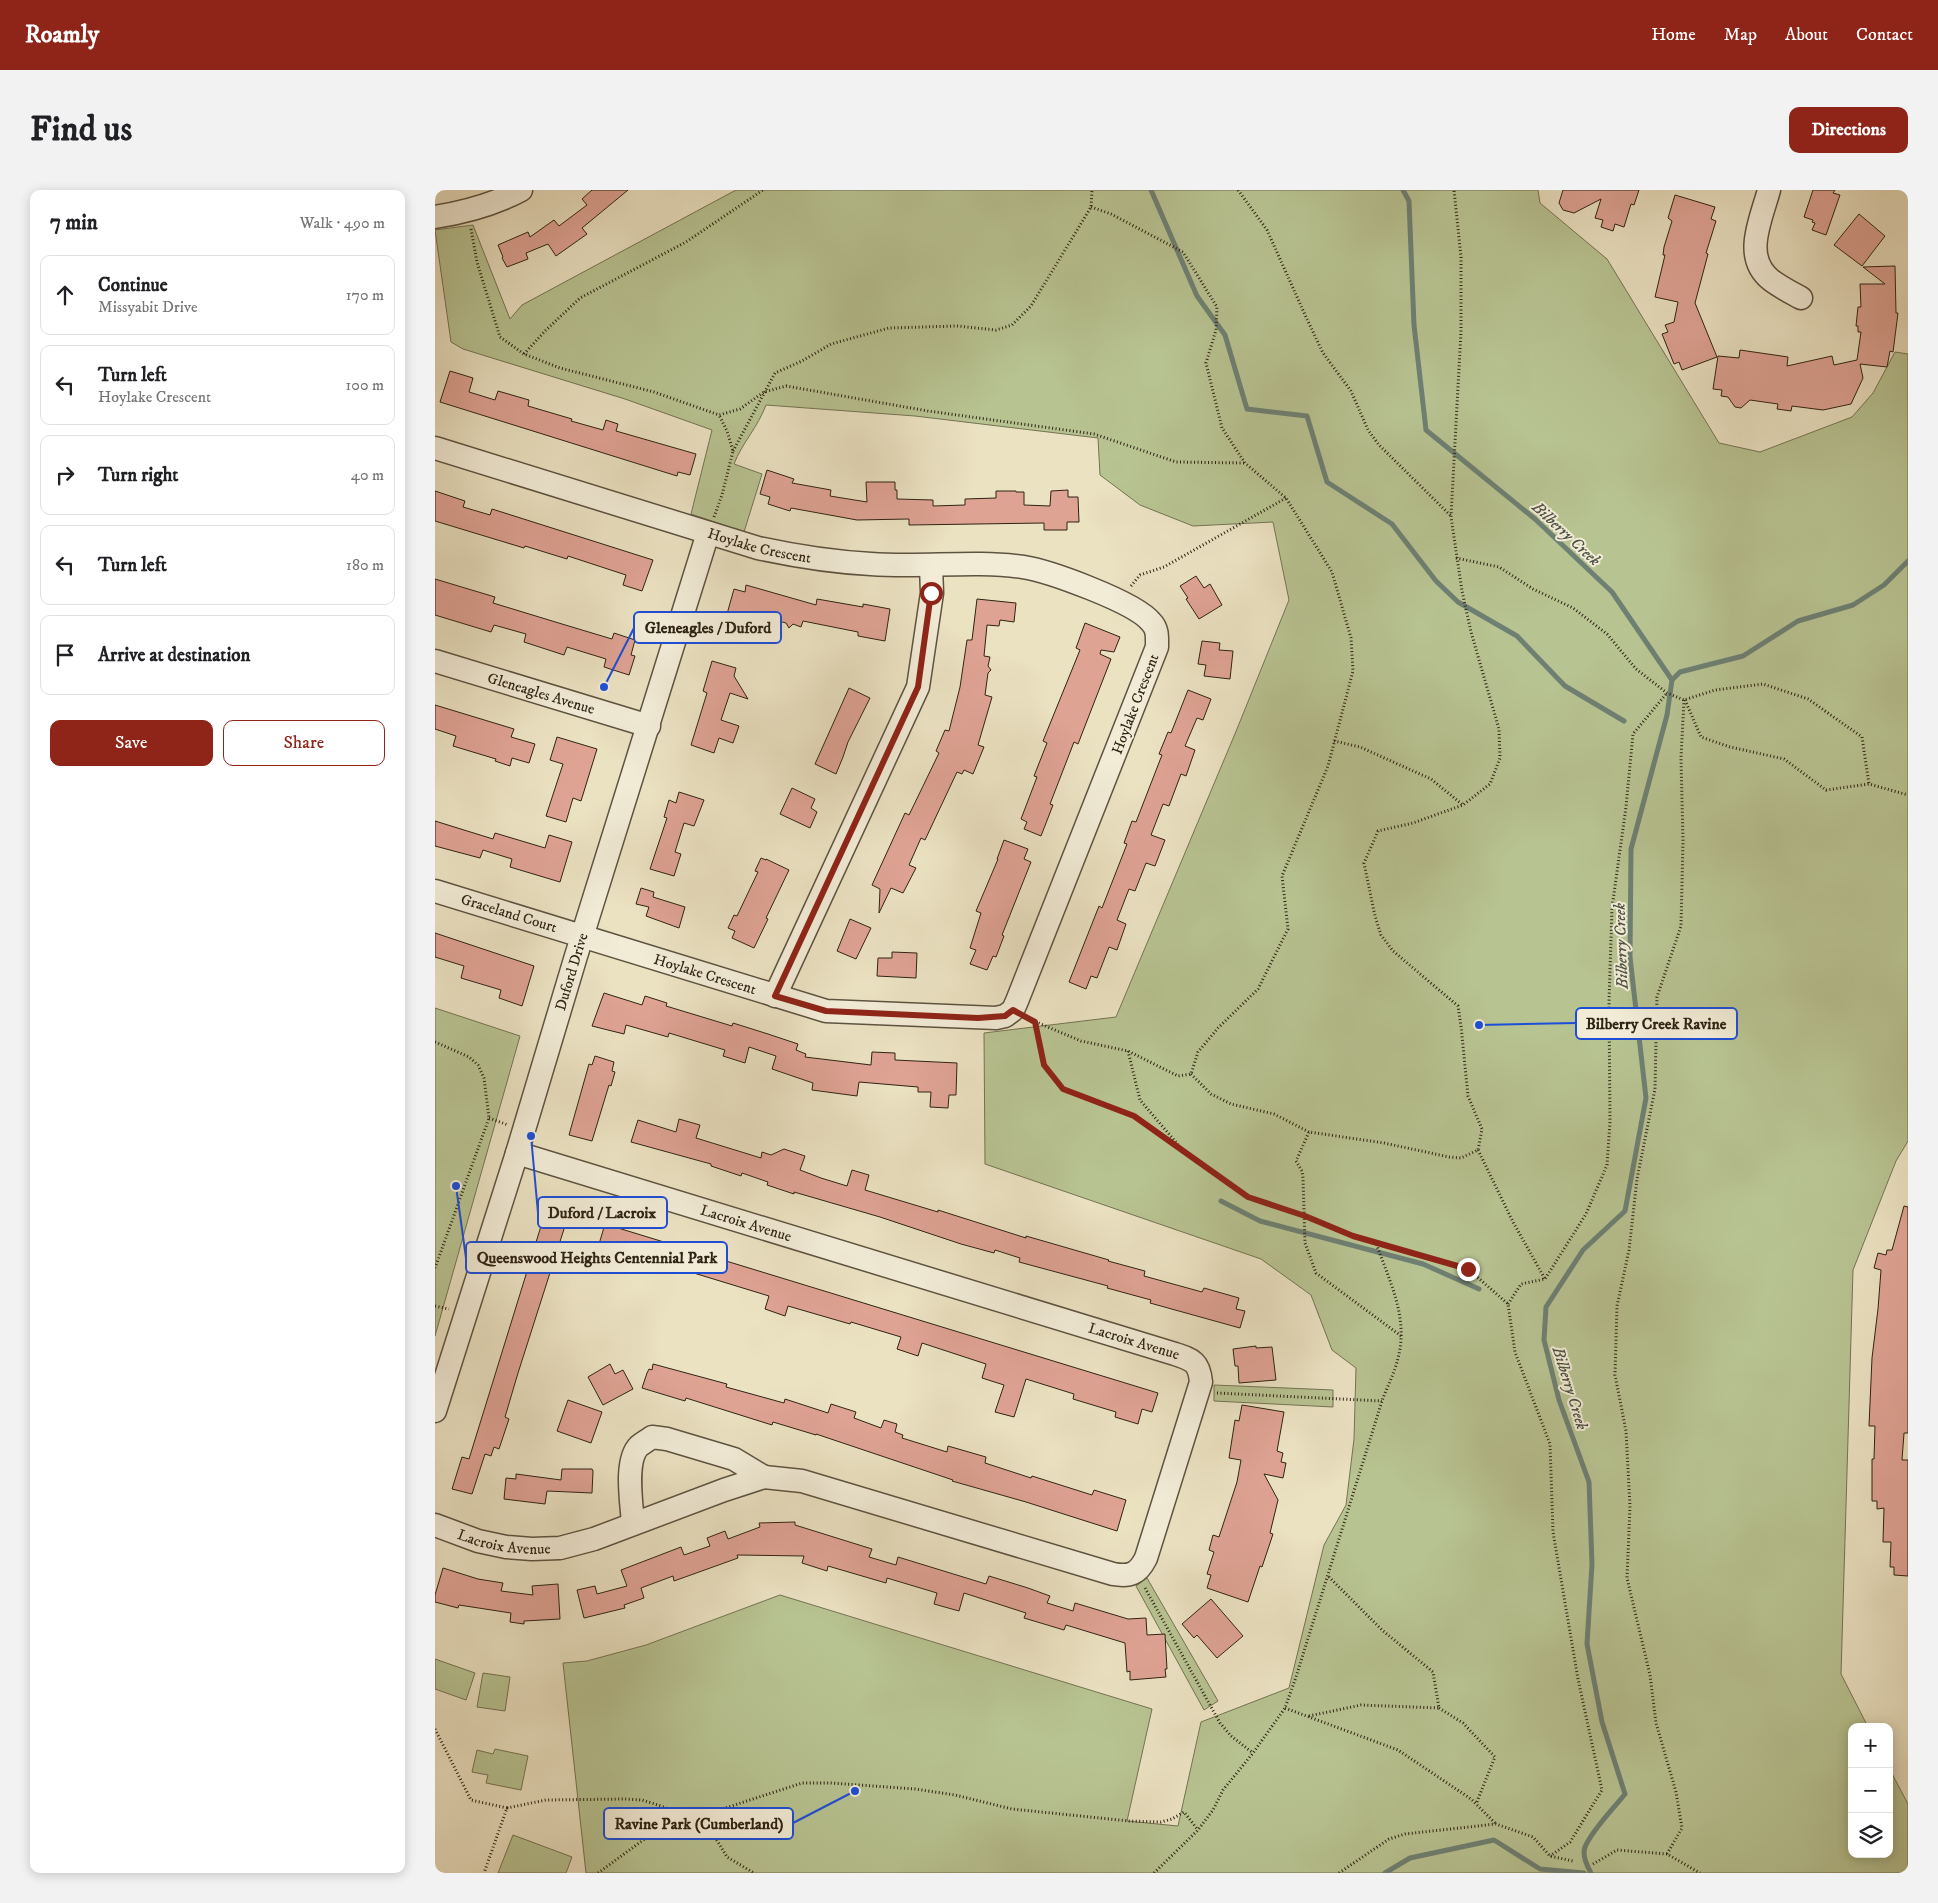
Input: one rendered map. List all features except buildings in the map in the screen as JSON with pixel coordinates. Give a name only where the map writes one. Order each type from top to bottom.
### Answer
[{"type":"street","points":[[435,217],[468,212],[505,199],[521,190]]},
{"type":"street","points":[[1769,190],[1755,243],[1758,264],[1771,280],[1801,298]]},
{"type":"street","name":"Hoylake Crescent","points":[[435,448],[758,548],[804,558],[889,566],[994,565],[1024,567],[1071,581],[1116,599],[1145,616],[1153,623],[1157,631],[1157,646],[1013,1010],[1005,1016],[978,1018],[826,1011],[583,936]]},
{"type":"street","name":"Duford Drive","points":[[435,1411],[517,1153],[708,533]]},
{"type":"street","points":[[775,996],[918,687],[931,593],[931,566]]},
{"type":"street","name":"Gleneagles Avenue","points":[[435,661],[649,726]]},
{"type":"street","name":"Graceland Court","points":[[435,891],[583,936]]},
{"type":"street","name":"Lacroix Avenue","points":[[517,1153],[1190,1359],[1197,1364],[1200,1371],[1201,1382],[1199,1391],[1146,1558],[1136,1572],[1125,1576],[802,1481],[764,1477],[734,1460],[667,1439],[652,1437],[638,1447],[633,1457],[630,1491],[633,1524]]},
{"type":"street","name":"Lacroix Avenue","points":[[435,1525],[478,1541],[506,1547],[532,1549],[560,1548],[594,1539],[764,1477]]},
{"type":"path","points":[[524,354],[580,298],[686,242],[763,190]]},
{"type":"path","points":[[708,533],[722,495],[733,451],[763,392],[775,373],[802,361],[831,344],[889,328],[957,326],[997,330],[1012,325],[1031,306],[1091,207],[1092,190]]},
{"type":"path","points":[[1238,190],[1267,230],[1323,353],[1351,391],[1368,430],[1379,445],[1451,517]]},
{"type":"path","points":[[1455,190],[1461,257],[1461,332],[1451,517],[1456,558],[1471,632],[1499,729],[1500,758],[1490,784],[1463,805],[1413,823],[1378,831],[1364,863],[1381,935],[1393,951],[1457,1006],[1461,1026],[1468,1096],[1483,1129],[1479,1150],[1513,1222],[1545,1279]]},
{"type":"path","points":[[1091,207],[1111,214],[1183,252],[1217,306],[1216,330],[1207,363],[1222,428],[1245,463],[1286,498],[1332,572],[1351,638],[1353,671],[1329,766],[1282,876],[1288,929],[1258,989],[1218,1028],[1198,1052],[1191,1074]]},
{"type":"path","points":[[468,212],[477,262],[500,337],[524,354],[559,368],[654,392],[719,415],[740,409],[763,392],[785,386],[928,411],[1094,434],[1176,462],[1245,463]]},
{"type":"path","points":[[719,415],[727,431],[733,451]]},
{"type":"path","points":[[1116,599],[1140,575],[1164,567],[1286,498]]},
{"type":"path","points":[[1456,558],[1499,567],[1533,589],[1573,608],[1607,634],[1636,669],[1667,693],[1684,700],[1715,690],[1763,684],[1808,699],[1862,737],[1869,784]]},
{"type":"path","points":[[1507,1304],[1521,1284],[1545,1279],[1586,1214],[1607,1165],[1611,1122],[1609,1001],[1612,908],[1626,807],[1633,734],[1667,693]]},
{"type":"path","points":[[1684,700],[1701,737],[1730,747],[1784,759],[1826,790],[1869,784],[1908,795]]},
{"type":"path","points":[[1667,1854],[1682,1828],[1676,1792],[1656,1723],[1650,1675],[1627,1578],[1630,1506],[1626,1431],[1615,1375],[1617,1306],[1629,1250],[1637,1179],[1655,1090],[1657,997],[1681,926],[1683,841],[1681,758],[1684,700]]},
{"type":"path","points":[[1334,741],[1360,747],[1431,779],[1463,805]]},
{"type":"path","points":[[1013,1010],[1035,1022],[1081,1041],[1128,1051],[1178,1076],[1191,1074]]},
{"type":"path","points":[[1035,1022],[1044,1065],[1063,1089],[1134,1116],[1248,1197],[1305,1216],[1353,1236],[1468,1269],[1507,1304],[1515,1352],[1550,1444],[1553,1532],[1578,1680],[1602,1790],[1570,1842],[1550,1856]]},
{"type":"path","points":[[435,1042],[469,1057],[478,1065],[484,1078],[489,1118],[435,1268]]},
{"type":"path","points":[[1128,1051],[1140,1100],[1180,1147]]},
{"type":"path","points":[[1191,1074],[1211,1094],[1231,1104],[1274,1114],[1309,1132],[1384,1143],[1449,1157],[1461,1158],[1479,1150]]},
{"type":"path","points":[[1309,1132],[1296,1161],[1302,1171],[1303,1178],[1305,1243],[1316,1273],[1401,1336]]},
{"type":"path","points":[[1154,1873],[1197,1830],[1213,1810],[1223,1790],[1253,1753],[1285,1708],[1296,1677],[1382,1401],[1399,1357],[1401,1318],[1396,1295],[1376,1242]]},
{"type":"path","points":[[1199,1391],[1382,1401]]},
{"type":"path","points":[[1136,1572],[1220,1723],[1231,1736],[1253,1753]]},
{"type":"path","points":[[1328,1576],[1382,1630],[1433,1672],[1439,1708]]},
{"type":"path","points":[[1309,1716],[1361,1705],[1439,1708],[1463,1724],[1495,1757],[1476,1804]]},
{"type":"path","points":[[1285,1708],[1398,1750],[1471,1799],[1496,1824]]},
{"type":"path","points":[[435,1729],[471,1800],[507,1808],[546,1800],[625,1799],[642,1800],[683,1815],[701,1816],[802,1783],[829,1783],[915,1789],[955,1794],[1012,1809],[1129,1821],[1161,1822],[1172,1819],[1184,1812],[1197,1830]]},
{"type":"path","points":[[484,1873],[507,1808]]},
{"type":"path","points":[[598,1873],[661,1827],[673,1812]]},
{"type":"path","points":[[701,1816],[727,1857],[754,1873]]},
{"type":"path","points":[[1339,1873],[1389,1839],[1405,1834],[1496,1824],[1533,1837],[1550,1856],[1573,1861]]},
{"type":"path","points":[[1593,1864],[1617,1850],[1667,1854],[1700,1873]]},
{"type":"green space","points":[[736,190],[1538,190],[1540,203],[1607,259],[1719,443],[1760,452],[1852,417],[1873,393],[1895,352],[1908,354],[1908,1141],[1896,1161],[1853,1270],[1841,1674],[1866,1723],[1848,1723],[1848,1858],[1893,1858],[1893,1776],[1908,1804],[1908,1873],[586,1873],[563,1663],[587,1661],[646,1645],[780,1595],[1152,1709],[1127,1821],[1178,1826],[1201,1722],[1289,1688],[1324,1545],[1346,1505],[1354,1439],[1356,1368],[1332,1350],[1311,1295],[1261,1259],[985,1164],[984,1033],[1116,1017],[1289,600],[1273,522],[1193,526],[1140,505],[1100,475],[1098,438],[915,416],[766,405],[734,464],[762,474],[744,532],[691,514],[712,430],[625,399],[463,349],[451,342],[435,230],[473,225],[510,319],[522,305]]},
{"type":"green space","points":[[435,1008],[520,1036],[435,1336]]},
{"type":"green space","points":[[1214,1385],[1333,1390],[1333,1407],[1214,1401]]},
{"type":"green space","points":[[1147,1578],[1218,1701],[1204,1710],[1136,1586]]},
{"type":"green space","points":[[435,1659],[475,1673],[466,1700],[435,1689]]},
{"type":"green space","points":[[483,1673],[510,1677],[505,1711],[477,1707]]},
{"type":"green space","points":[[495,1749],[528,1756],[521,1790],[486,1783],[488,1775],[472,1772],[477,1750],[493,1754]]},
{"type":"green space","points":[[513,1835],[572,1857],[566,1873],[498,1873]]},
{"type":"waterway","points":[[1151,190],[1197,296],[1225,335],[1247,409],[1307,416],[1327,482],[1392,524],[1436,581],[1458,602],[1517,636],[1565,686],[1624,721]]},
{"type":"waterway","name":"Bilberry Creek","points":[[1403,190],[1409,201],[1414,325],[1426,430],[1535,519],[1612,592],[1672,680],[1667,715],[1631,849],[1630,957],[1646,1098],[1625,1211],[1583,1250],[1546,1307],[1544,1340],[1559,1400],[1589,1482],[1592,1564],[1587,1644],[1602,1722],[1625,1794],[1588,1840],[1584,1850],[1591,1873]]},
{"type":"waterway","points":[[1672,680],[1680,672],[1743,656],[1798,621],[1853,605],[1884,585],[1908,561]]},
{"type":"waterway","points":[[1221,1201],[1260,1221],[1423,1264],[1479,1289]]},
{"type":"waterway","points":[[1385,1873],[1410,1858],[1494,1840],[1540,1869],[1584,1873]]},
{"type":"place","name":"Gleneagles / Duford","points":[[604,687]]},
{"type":"place","name":"Bilberry Creek Ravine","points":[[1479,1025]]},
{"type":"place","name":"Duford / Lacroix","points":[[531,1136]]},
{"type":"place","name":"Queenswood Heights Centennial Park","points":[[456,1186]]},
{"type":"place","name":"Ravine Park (Cumberland)","points":[[855,1791]]},
{"type":"route","points":[[931,593],[918,687],[775,996],[826,1011],[996,1018],[1005,1016],[1013,1010],[1035,1022],[1044,1065],[1063,1089],[1134,1116],[1248,1197],[1305,1216],[1353,1236],[1468,1269]]}]
